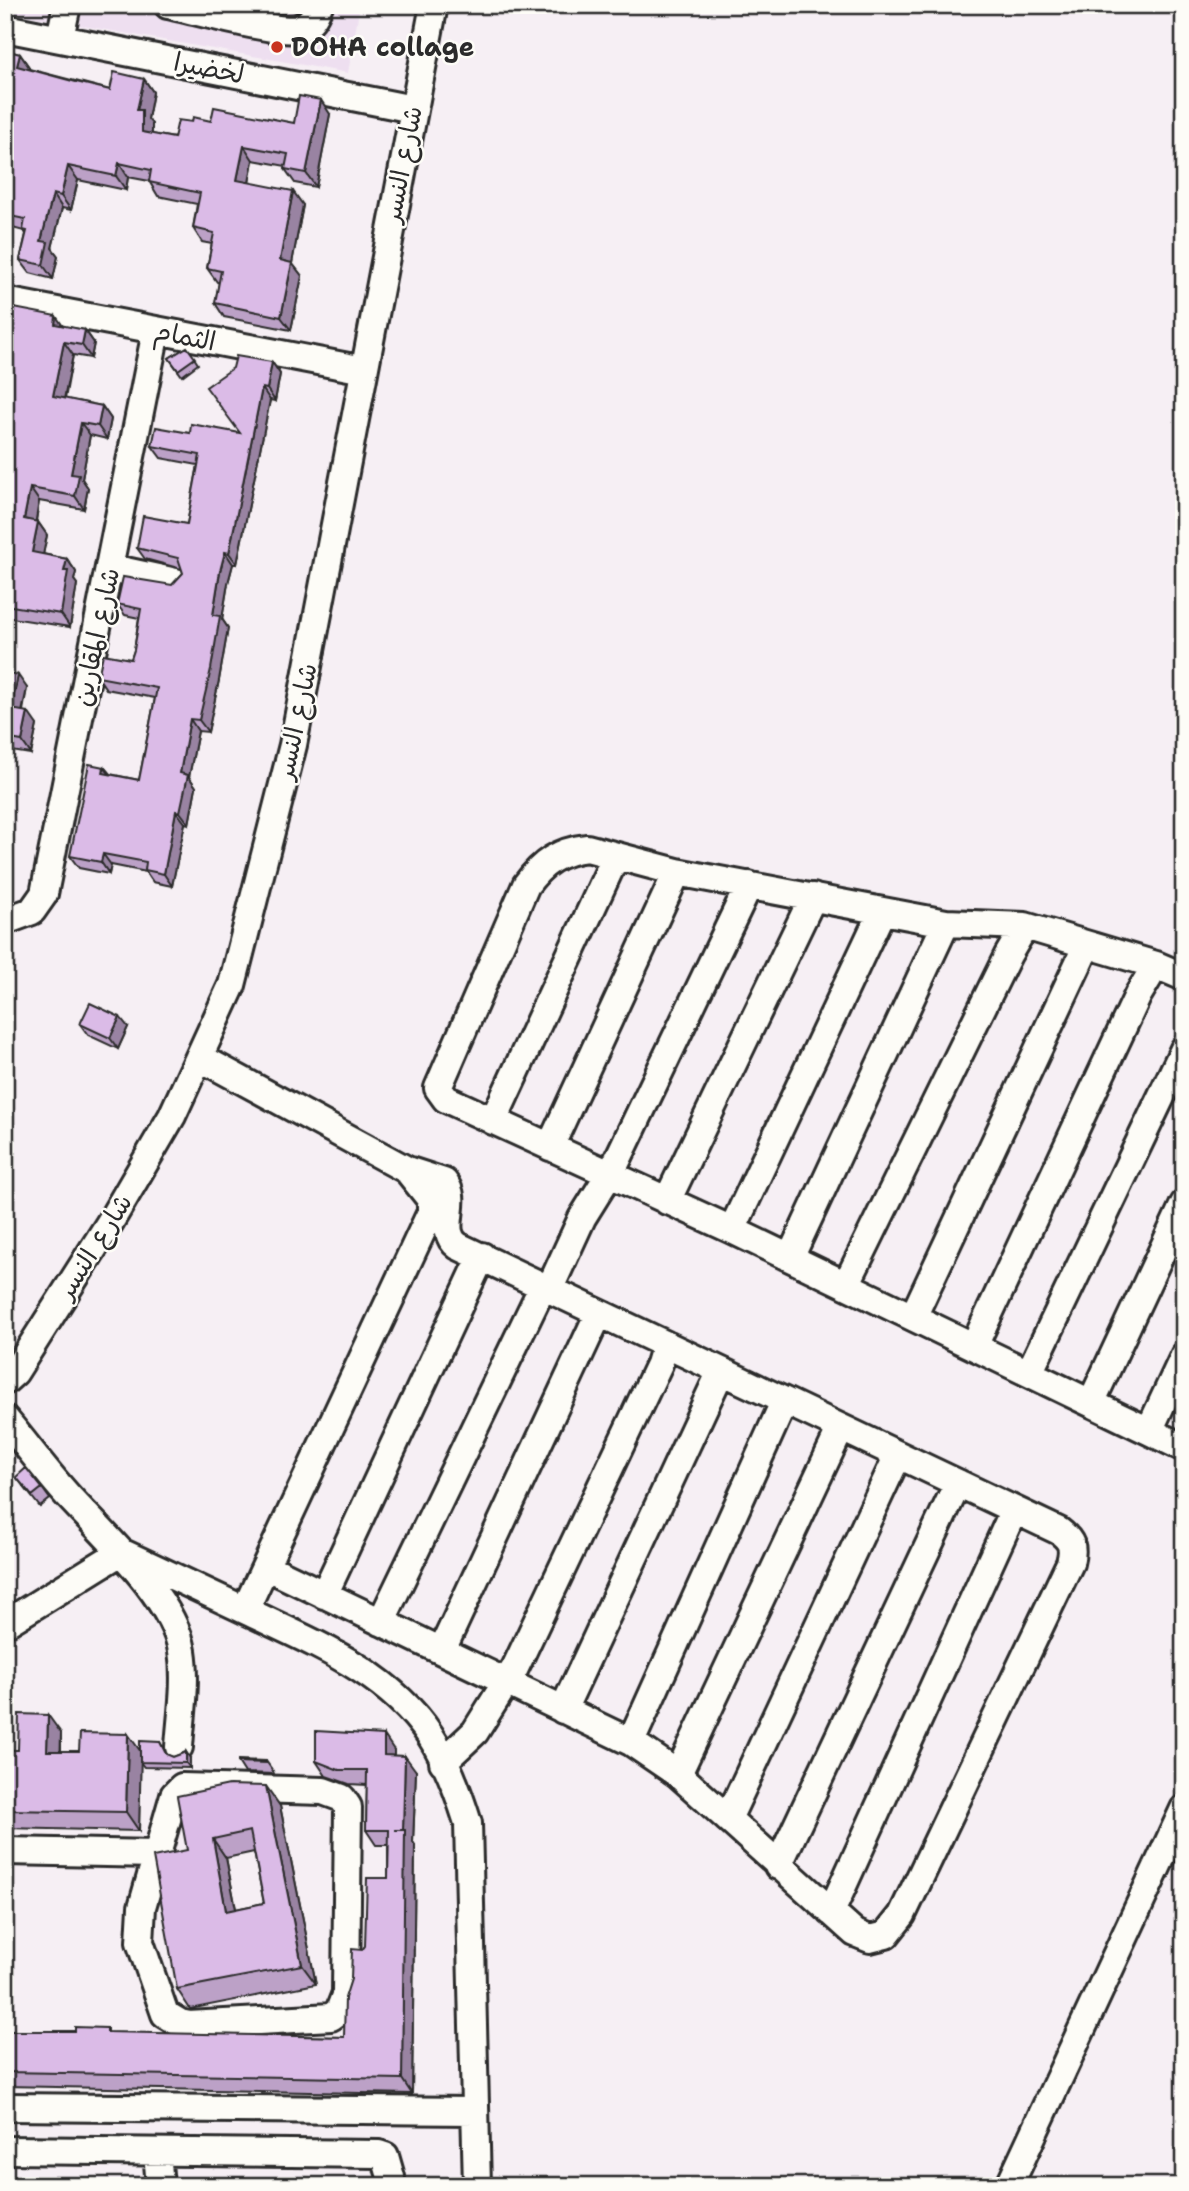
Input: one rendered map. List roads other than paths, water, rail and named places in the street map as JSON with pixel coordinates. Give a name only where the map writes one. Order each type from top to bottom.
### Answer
[{"type":"street","points":[[60,38],[66,5]]},
{"type":"street","points":[[168,5],[286,30],[306,25],[314,18],[319,5]]},
{"type":"street","name":"شارع النسر","points":[[5,1381],[15,1373],[109,1224],[172,1116],[232,985],[293,745],[434,5]]},
{"type":"street","name":"لخضيرا","points":[[5,28],[413,109]]},
{"type":"street","name":"الثمام","points":[[5,302],[364,370]]},
{"type":"street","name":"شارع المقارين","points":[[5,921],[32,911],[44,894],[156,331]]},
{"type":"street","points":[[110,568],[176,582]]},
{"type":"street","points":[[1184,977],[1156,964],[1025,926],[946,923],[677,872],[615,858],[587,848],[572,850],[545,863],[526,885],[438,1087],[446,1099],[732,1230],[1184,1448]]},
{"type":"street","points":[[493,1121],[615,858]]},
{"type":"street","points":[[550,1147],[677,872]]},
{"type":"street","points":[[381,1622],[543,1286],[610,1175],[749,885]]},
{"type":"street","points":[[667,1201],[813,897]]},
{"type":"street","points":[[732,1230],[882,911]]},
{"type":"street","points":[[790,1258],[946,923]]},
{"type":"street","points":[[846,1285],[1008,955],[1025,926]]},
{"type":"street","points":[[913,1317],[1087,945]]},
{"type":"street","points":[[974,1346],[1138,995],[1156,964]]},
{"type":"street","points":[[1029,1373],[1184,1049]]},
{"type":"street","points":[[199,1057],[407,1170],[444,1182],[452,1197],[447,1232],[450,1240]]},
{"type":"street","points":[[543,1286],[578,1196],[580,1162]]},
{"type":"street","points":[[245,1610],[430,1212],[431,1200],[407,1170]]},
{"type":"street","points":[[1091,1403],[1184,1204]]},
{"type":"street","points":[[267,1567],[631,1742],[678,1774],[778,1866],[862,1937],[878,1938],[893,1930],[1070,1563],[1073,1551],[1070,1540],[1013,1510],[423,1229]]},
{"type":"street","points":[[324,1595],[482,1256]]},
{"type":"street","points":[[442,1650],[598,1313]]},
{"type":"street","points":[[443,1762],[475,1732],[506,1683],[659,1364],[665,1345]]},
{"type":"street","points":[[1149,1431],[1184,1356]]},
{"type":"street","points":[[563,1710],[721,1371]]},
{"type":"street","points":[[631,1742],[784,1402]]},
{"type":"street","points":[[5,1419],[68,1496],[121,1552],[166,1610],[176,1629],[182,1650],[184,1672],[178,1768],[140,1919],[140,1942],[161,2006],[172,2020],[189,2025],[321,2020],[339,2011],[346,1993],[350,1817],[342,1798],[323,1791],[188,1787],[178,1768]]},
{"type":"street","points":[[678,1774],[841,1428]]},
{"type":"street","points":[[728,1819],[898,1455]]},
{"type":"street","points":[[778,1866],[958,1483]]},
{"type":"street","points":[[831,1912],[1013,1510]]},
{"type":"street","points":[[121,1552],[338,1654],[386,1687],[431,1736],[453,1780],[468,1823],[477,2186]]},
{"type":"street","points":[[5,1624],[121,1552]]},
{"type":"street","points":[[1009,2186],[1184,1809]]},
{"type":"street","points":[[5,1851],[157,1854]]},
{"type":"street","points":[[5,2107],[475,2111]]},
{"type":"street","points":[[5,2150],[379,2154],[385,2156],[389,2164],[391,2177],[388,2186]]},
{"type":"street","points":[[157,2152],[160,2186]]},
{"type":"place","name":"DOHA collage","points":[[277,47]]}]
